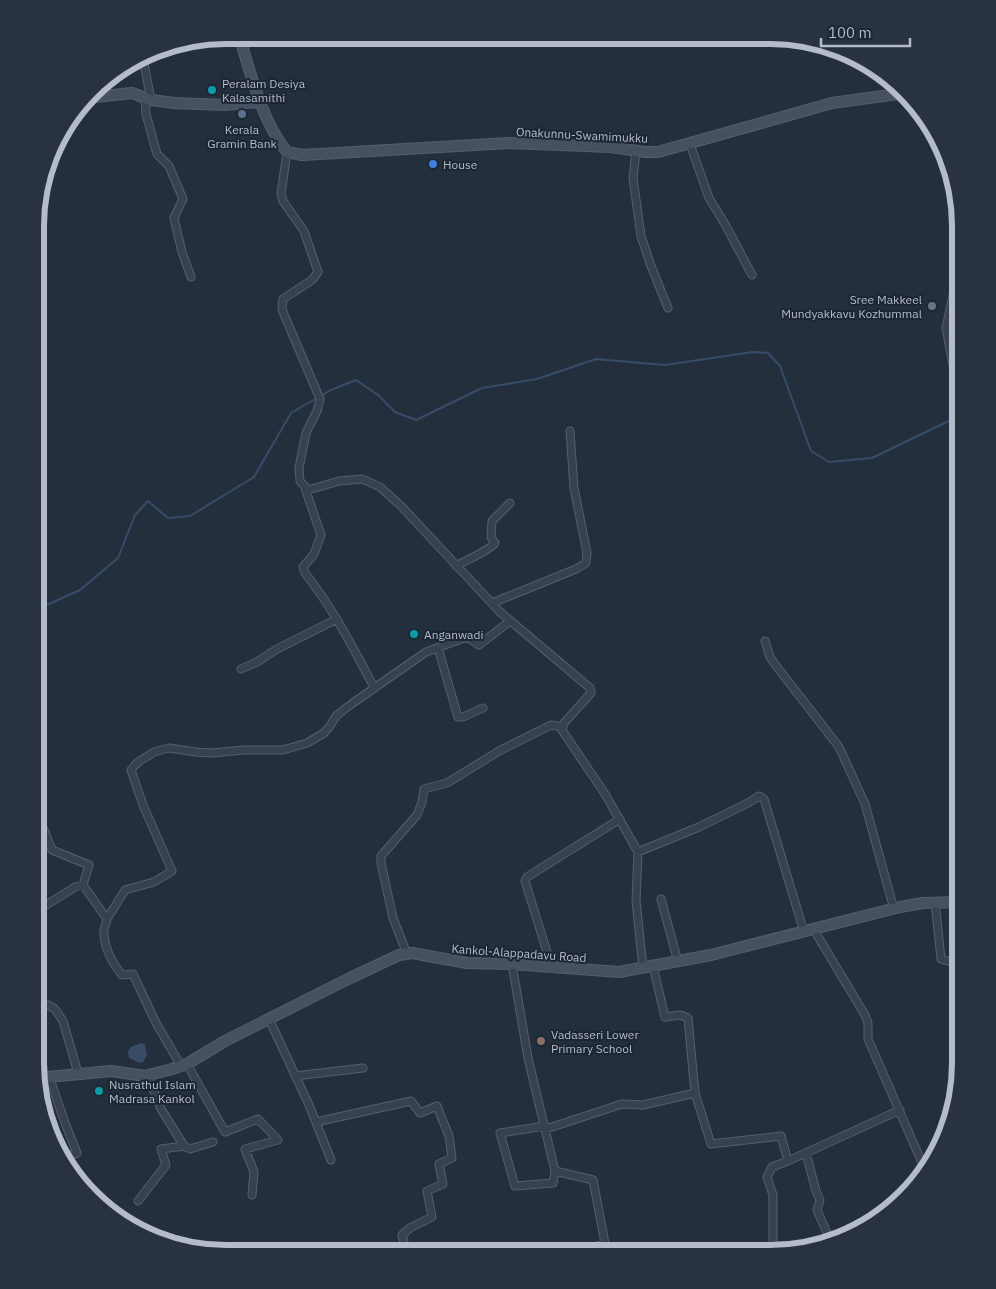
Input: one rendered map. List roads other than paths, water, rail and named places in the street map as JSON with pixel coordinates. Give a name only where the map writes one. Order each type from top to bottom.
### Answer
[{"type":"main road","points":[[242,44],[259,102],[275,134],[287,152]]},
{"type":"main road","points":[[97,97],[132,93],[148,99],[224,104],[259,102]]},
{"type":"main road","name":"Onakunnu-Swamimukku","points":[[287,152],[302,155],[325,155],[509,143],[601,146],[658,152],[832,103],[896,94]]},
{"type":"main road","name":"Kankol-Alappadavu Road","points":[[44,1077],[111,1071],[148,1076],[184,1065],[269,1019],[399,955],[412,953],[467,963],[512,964],[619,972],[678,962],[894,909],[935,902],[952,902]]},
{"type":"street","points":[[144,63],[149,128],[157,154],[169,166],[183,199],[174,218],[174,224],[191,277]]},
{"type":"street","points":[[690,144],[710,198],[752,275]]},
{"type":"street","points":[[636,151],[633,178],[641,236],[668,308]]},
{"type":"street","points":[[287,152],[281,194],[283,201],[304,231],[318,272],[312,280],[283,299],[282,308],[319,396],[317,412],[306,433],[298,468],[300,481],[305,488],[321,535],[314,554],[303,567],[304,573],[337,620],[374,688]]},
{"type":"street","points":[[952,300],[946,328],[952,360]]},
{"type":"street","points":[[492,603],[576,569],[586,563],[587,552],[574,488],[570,431]]},
{"type":"street","points":[[305,488],[308,490],[339,481],[362,479],[380,487],[401,506],[510,621],[590,688],[591,693],[562,727]]},
{"type":"street","points":[[456,566],[490,548],[495,543],[491,537],[492,521],[510,503]]},
{"type":"street","points":[[240,670],[277,649],[337,620]]},
{"type":"street","points":[[252,1195],[254,1172],[245,1149],[278,1140],[258,1118],[225,1132],[156,1023],[133,974],[122,975],[115,967],[108,952],[104,933],[108,920],[125,890],[154,882],[172,871],[146,814],[131,770],[138,762],[154,752],[169,748],[211,753],[244,750],[284,750],[307,743],[324,733],[343,710],[426,652],[464,638],[470,639],[479,645],[510,621]]},
{"type":"street","points":[[765,641],[770,657],[776,667],[839,747],[865,804],[894,909]]},
{"type":"street","points":[[438,648],[458,717],[463,717],[483,708]]},
{"type":"street","points":[[407,954],[392,918],[381,856],[417,815],[424,790],[447,783],[499,751],[551,725],[562,727]]},
{"type":"street","points":[[562,727],[620,819],[638,852],[636,901],[648,967],[665,1017],[680,1015],[688,1018],[694,1093],[711,1144],[781,1136],[788,1161]]},
{"type":"street","points":[[638,852],[699,827],[759,796],[764,799],[809,931],[865,1015],[868,1023],[868,1039],[922,1163]]},
{"type":"street","points":[[552,968],[524,881],[527,877],[620,819]]},
{"type":"street","points":[[44,830],[52,850],[89,865],[83,885]]},
{"type":"street","points":[[83,885],[108,920]]},
{"type":"street","points":[[44,906],[75,887],[83,885]]},
{"type":"street","points":[[661,899],[678,962]]},
{"type":"street","points":[[935,902],[941,959],[952,962]]},
{"type":"street","points":[[512,964],[528,1058],[545,1127],[555,1171],[553,1183],[514,1186],[500,1133],[545,1127],[622,1104],[643,1105],[694,1093]]},
{"type":"street","points":[[44,1003],[55,1009],[63,1021],[78,1073]]},
{"type":"street","points":[[269,1019],[278,1035],[331,1160]]},
{"type":"street","points":[[295,1076],[363,1068]]},
{"type":"street","points":[[49,1076],[77,1153],[69,1156]]},
{"type":"street","points":[[148,1076],[162,1109],[184,1146],[190,1149],[213,1142]]},
{"type":"street","points":[[316,1122],[411,1101],[420,1113],[437,1106],[449,1136],[452,1158],[439,1164],[443,1184],[427,1191],[432,1217],[410,1228],[402,1235],[405,1245]]},
{"type":"street","points":[[774,1245],[773,1195],[767,1177],[772,1168],[900,1110]]},
{"type":"street","points":[[138,1200],[166,1165],[161,1149],[184,1146]]},
{"type":"street","points":[[806,1152],[820,1200],[817,1210],[821,1224],[827,1233],[826,1237]]},
{"type":"street","points":[[555,1171],[593,1180],[604,1244],[600,1245]]},
{"type":"water","points":[[142,1043],[145,1045],[147,1055],[143,1062],[139,1063],[129,1058],[128,1052],[130,1047]]},
{"type":"waterway","points":[[44,606],[80,590],[118,558],[135,515],[148,501],[168,518],[190,516],[254,477],[291,413],[331,390],[356,380],[378,395],[395,412],[416,420],[482,388],[537,379],[596,359],[665,365],[753,352],[768,353],[780,366],[811,451],[829,462],[872,458],[952,419]]},
{"type":"place","name":"Peralam Desiya Kalasamithi","points":[[212,90]]},
{"type":"place","name":"Kerala Gramin Bank","points":[[242,114]]},
{"type":"place","name":"House","points":[[433,164]]},
{"type":"place","name":"Sree Makkeel Mundyakkavu Kozhummal","points":[[932,306]]},
{"type":"place","name":"Anganwadi","points":[[414,634]]},
{"type":"place","name":"Vadasseri Lower Primary School","points":[[541,1041]]},
{"type":"place","name":"Nusrathul Islam Madrasa Kankol","points":[[99,1091]]}]
